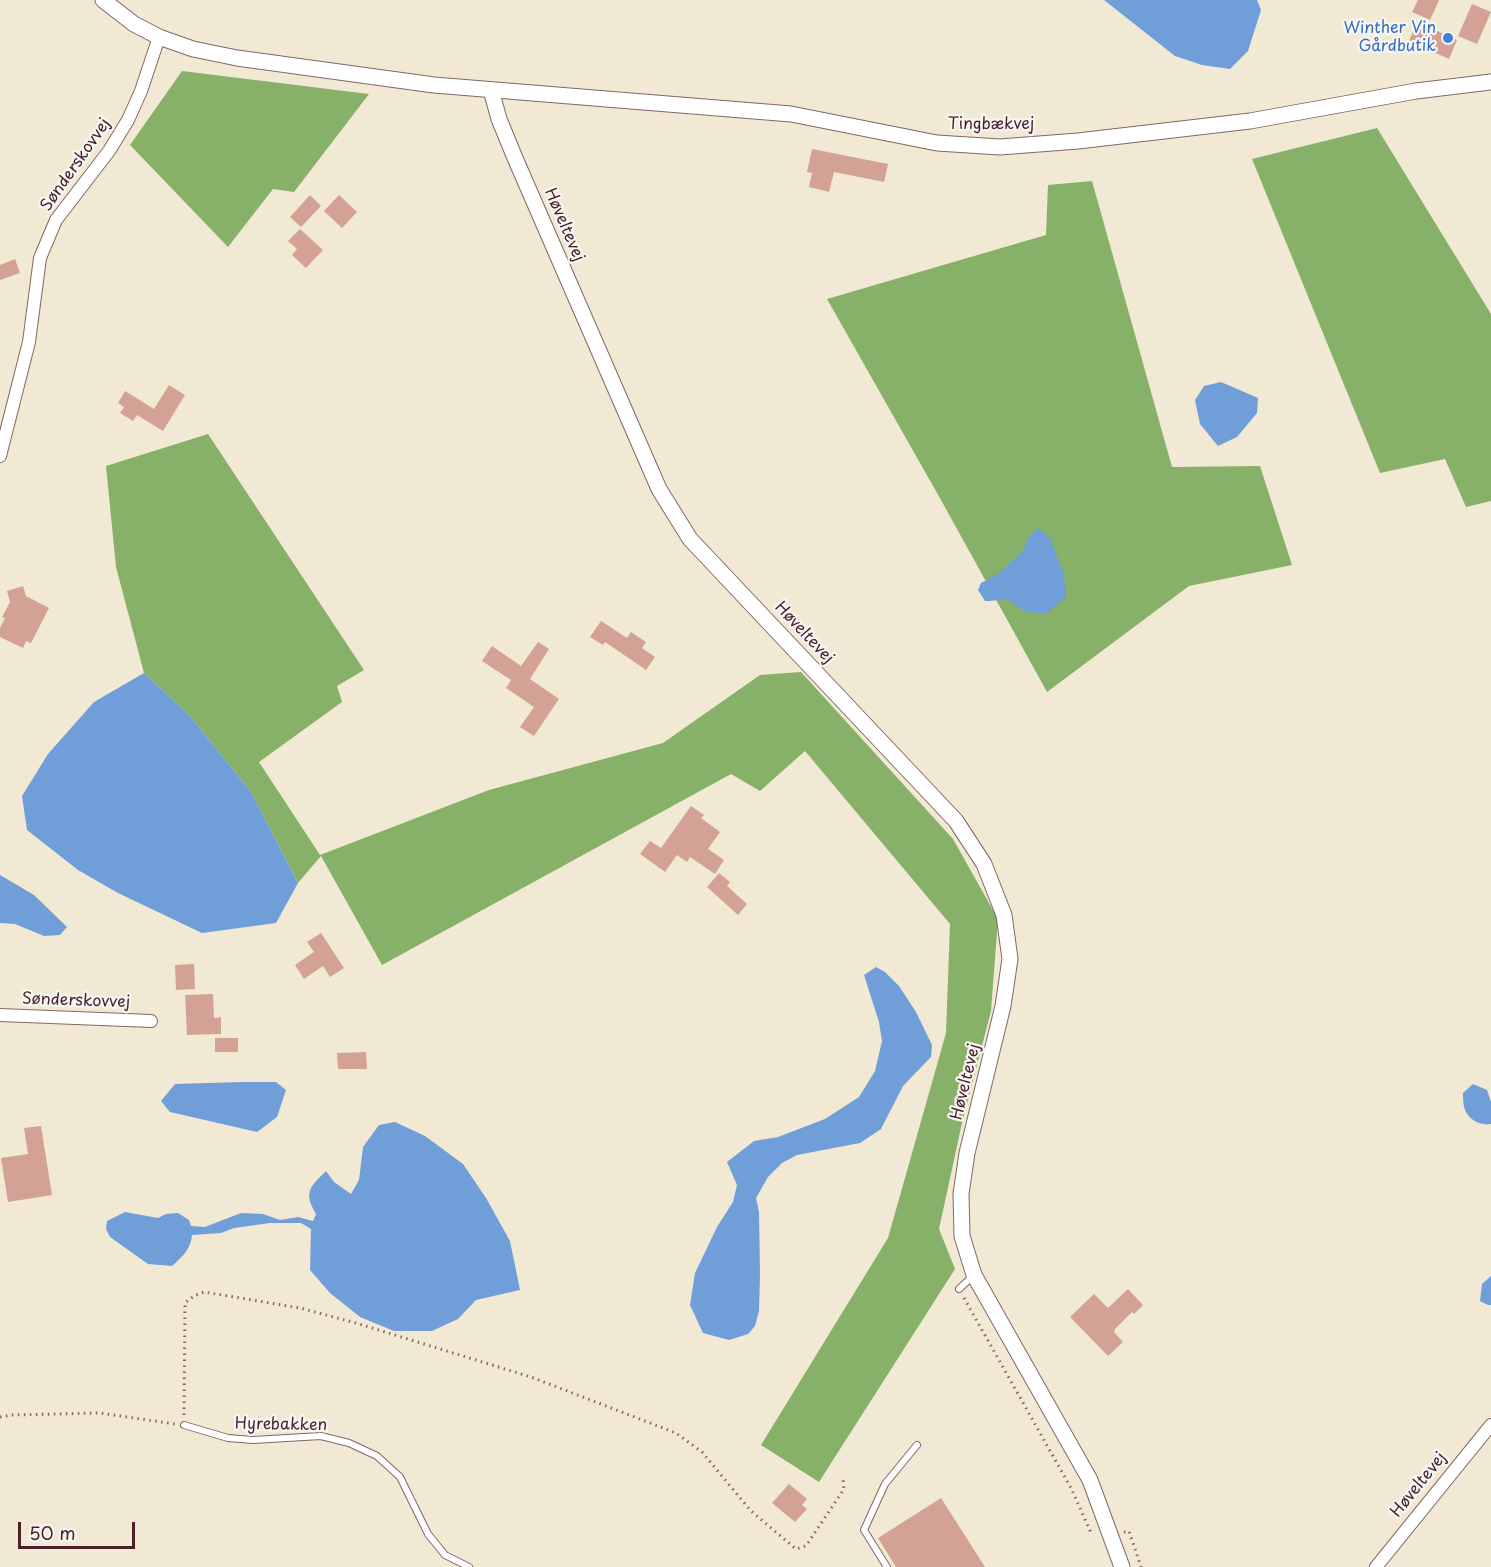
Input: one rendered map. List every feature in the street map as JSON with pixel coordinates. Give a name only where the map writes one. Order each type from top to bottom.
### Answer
[{"type":"street","points":[[103,0],[134,24],[193,49],[237,58],[434,85],[491,90]]},
{"type":"street","name":"Sønderskovvej","points":[[0,456],[29,342],[40,258],[56,220],[109,150],[128,120],[141,91],[159,36]]},
{"type":"street","name":"Tingbækvej","points":[[491,90],[791,114],[937,143],[1000,147],[1078,141],[1250,121],[1416,91],[1491,82]]},
{"type":"street","name":"Høveltevej","points":[[491,90],[499,119],[511,148],[659,489],[673,514],[698,547],[956,821],[984,864],[1004,915],[1010,959],[1003,1006],[968,1153],[961,1194],[962,1236],[974,1275],[1089,1480],[1122,1567]]},
{"type":"street","name":"Sønderskovvej","points":[[0,1015],[151,1021]]},
{"type":"street","name":"Høveltevej","points":[[1376,1567],[1491,1425]]},
{"type":"lane","points":[[959,1289],[974,1275]]},
{"type":"lane","name":"Hyrebakken","points":[[184,1425],[228,1438],[253,1440],[321,1436],[350,1443],[377,1456],[400,1477],[428,1534],[445,1555],[469,1567]]},
{"type":"lane","points":[[887,1567],[864,1530],[885,1484],[917,1445]]},
{"type":"path","points":[[0,1417],[100,1413],[184,1425],[185,1303],[194,1296],[204,1293],[300,1308],[356,1323],[531,1377],[676,1433],[702,1452],[751,1511],[796,1549],[806,1546],[844,1489],[843,1478]]},
{"type":"green space","points":[[182,71],[369,94],[294,192],[273,189],[228,247],[130,145]]},
{"type":"green space","points":[[1377,128],[1491,314],[1491,501],[1466,507],[1445,459],[1380,473],[1252,159]]},
{"type":"green space","points":[[1092,181],[1172,467],[1260,466],[1292,565],[1189,586],[1047,692],[827,299],[1046,235],[1048,185]]},
{"type":"green space","points":[[208,434],[364,670],[337,686],[342,702],[259,762],[320,855],[489,790],[663,743],[760,675],[801,672],[953,839],[998,919],[991,1011],[962,1123],[939,1229],[955,1269],[819,1482],[761,1445],[888,1238],[946,1033],[950,924],[805,751],[760,791],[731,774],[382,965],[321,856],[298,883],[251,792],[189,715],[144,673],[116,567],[106,466]]},
{"type":"water","points":[[1104,0],[1257,0],[1261,10],[1248,51],[1230,69],[1202,65],[1175,56]]},
{"type":"water","points":[[1221,382],[1258,398],[1257,413],[1237,437],[1218,446],[1200,424],[1195,400],[1204,386]]},
{"type":"water","points":[[1038,528],[1050,538],[1064,574],[1066,597],[1047,613],[1025,611],[1007,600],[985,601],[978,590],[981,583],[998,574],[1023,551],[1029,536]]},
{"type":"water","points":[[144,673],[189,715],[251,792],[298,883],[276,923],[202,933],[118,893],[78,870],[27,830],[22,796],[48,754],[94,702]]},
{"type":"water","points":[[0,875],[34,895],[67,927],[60,935],[44,936],[15,924],[0,923]]},
{"type":"water","points":[[876,967],[885,972],[899,986],[916,1012],[932,1045],[931,1057],[903,1086],[881,1129],[860,1143],[797,1155],[782,1163],[768,1177],[756,1198],[759,1212],[760,1274],[759,1311],[755,1326],[748,1334],[729,1340],[703,1333],[690,1305],[695,1273],[717,1227],[733,1202],[737,1185],[727,1162],[754,1141],[778,1137],[825,1119],[859,1097],[875,1071],[882,1041],[879,1022],[864,975]]},
{"type":"water","points":[[276,1082],[286,1090],[277,1117],[257,1132],[170,1112],[161,1101],[175,1084]]},
{"type":"water","points":[[1473,1084],[1487,1090],[1491,1102],[1491,1124],[1476,1122],[1465,1110],[1463,1093]]},
{"type":"water","points":[[395,1122],[425,1136],[463,1164],[486,1198],[510,1241],[520,1290],[476,1300],[458,1319],[432,1331],[394,1331],[360,1317],[330,1293],[310,1270],[311,1229],[301,1223],[270,1223],[234,1228],[221,1233],[192,1235],[188,1249],[172,1266],[148,1264],[110,1237],[106,1229],[107,1221],[125,1212],[158,1218],[166,1214],[178,1213],[189,1220],[191,1226],[205,1227],[241,1213],[263,1214],[280,1220],[298,1217],[313,1221],[316,1214],[309,1195],[316,1181],[326,1171],[334,1182],[351,1194],[359,1180],[363,1147],[379,1125]]},
{"type":"water","points":[[1491,1276],[1491,1305],[1488,1305],[1480,1301],[1482,1284]]},
{"type":"building","points":[[1418,0],[1439,0],[1430,20],[1412,12]]},
{"type":"building","points":[[1472,4],[1491,12],[1477,44],[1458,36]]},
{"type":"building","points":[[1417,22],[1457,40],[1449,59],[1409,41]]},
{"type":"building","points":[[812,149],[888,164],[884,182],[834,172],[829,192],[809,187],[812,173],[807,172]]},
{"type":"building","points":[[310,195],[321,206],[301,227],[290,217]]},
{"type":"building","points":[[339,195],[357,212],[342,228],[324,211]]},
{"type":"building","points":[[300,229],[323,250],[306,268],[292,255],[297,249],[288,241]]},
{"type":"building","points":[[15,259],[20,273],[0,280],[0,265]]},
{"type":"building","points":[[169,385],[185,395],[163,431],[137,415],[133,421],[120,413],[124,407],[118,403],[125,391],[154,409]]},
{"type":"building","points":[[23,586],[26,596],[49,608],[31,643],[26,641],[23,648],[0,637],[0,628],[5,618],[2,617],[10,602],[7,591]]},
{"type":"building","points":[[601,621],[627,638],[631,632],[646,642],[642,648],[655,657],[646,670],[605,642],[603,645],[590,637]]},
{"type":"building","points":[[538,642],[549,649],[530,679],[559,699],[534,736],[520,727],[534,707],[506,688],[511,680],[482,661],[492,646],[521,666]]},
{"type":"building","points":[[691,806],[704,815],[701,818],[720,832],[708,849],[724,860],[715,874],[690,857],[687,862],[677,855],[665,872],[640,854],[650,841],[661,848]]},
{"type":"building","points":[[719,873],[730,882],[727,886],[747,904],[738,915],[707,887]]},
{"type":"building","points":[[321,933],[344,968],[330,977],[323,966],[304,979],[295,965],[314,952],[307,942]]},
{"type":"building","points":[[194,964],[195,989],[176,990],[175,965]]},
{"type":"building","points":[[213,994],[214,1018],[221,1017],[221,1034],[187,1035],[185,995]]},
{"type":"building","points":[[215,1038],[238,1038],[238,1052],[215,1052]]},
{"type":"building","points":[[366,1052],[367,1069],[338,1069],[337,1053]]},
{"type":"building","points":[[41,1126],[52,1195],[8,1202],[1,1158],[28,1154],[24,1128]]},
{"type":"building","points":[[1128,1289],[1143,1305],[1134,1314],[1132,1312],[1114,1330],[1123,1342],[1108,1356],[1070,1317],[1094,1294],[1108,1308]]},
{"type":"building","points":[[789,1484],[807,1499],[802,1505],[807,1509],[795,1522],[772,1503]]},
{"type":"building","points":[[941,1498],[985,1567],[896,1567],[878,1538]]},
{"type":"place","name":"Winther Vin Gårdbutik","points":[[1448,38]]}]
